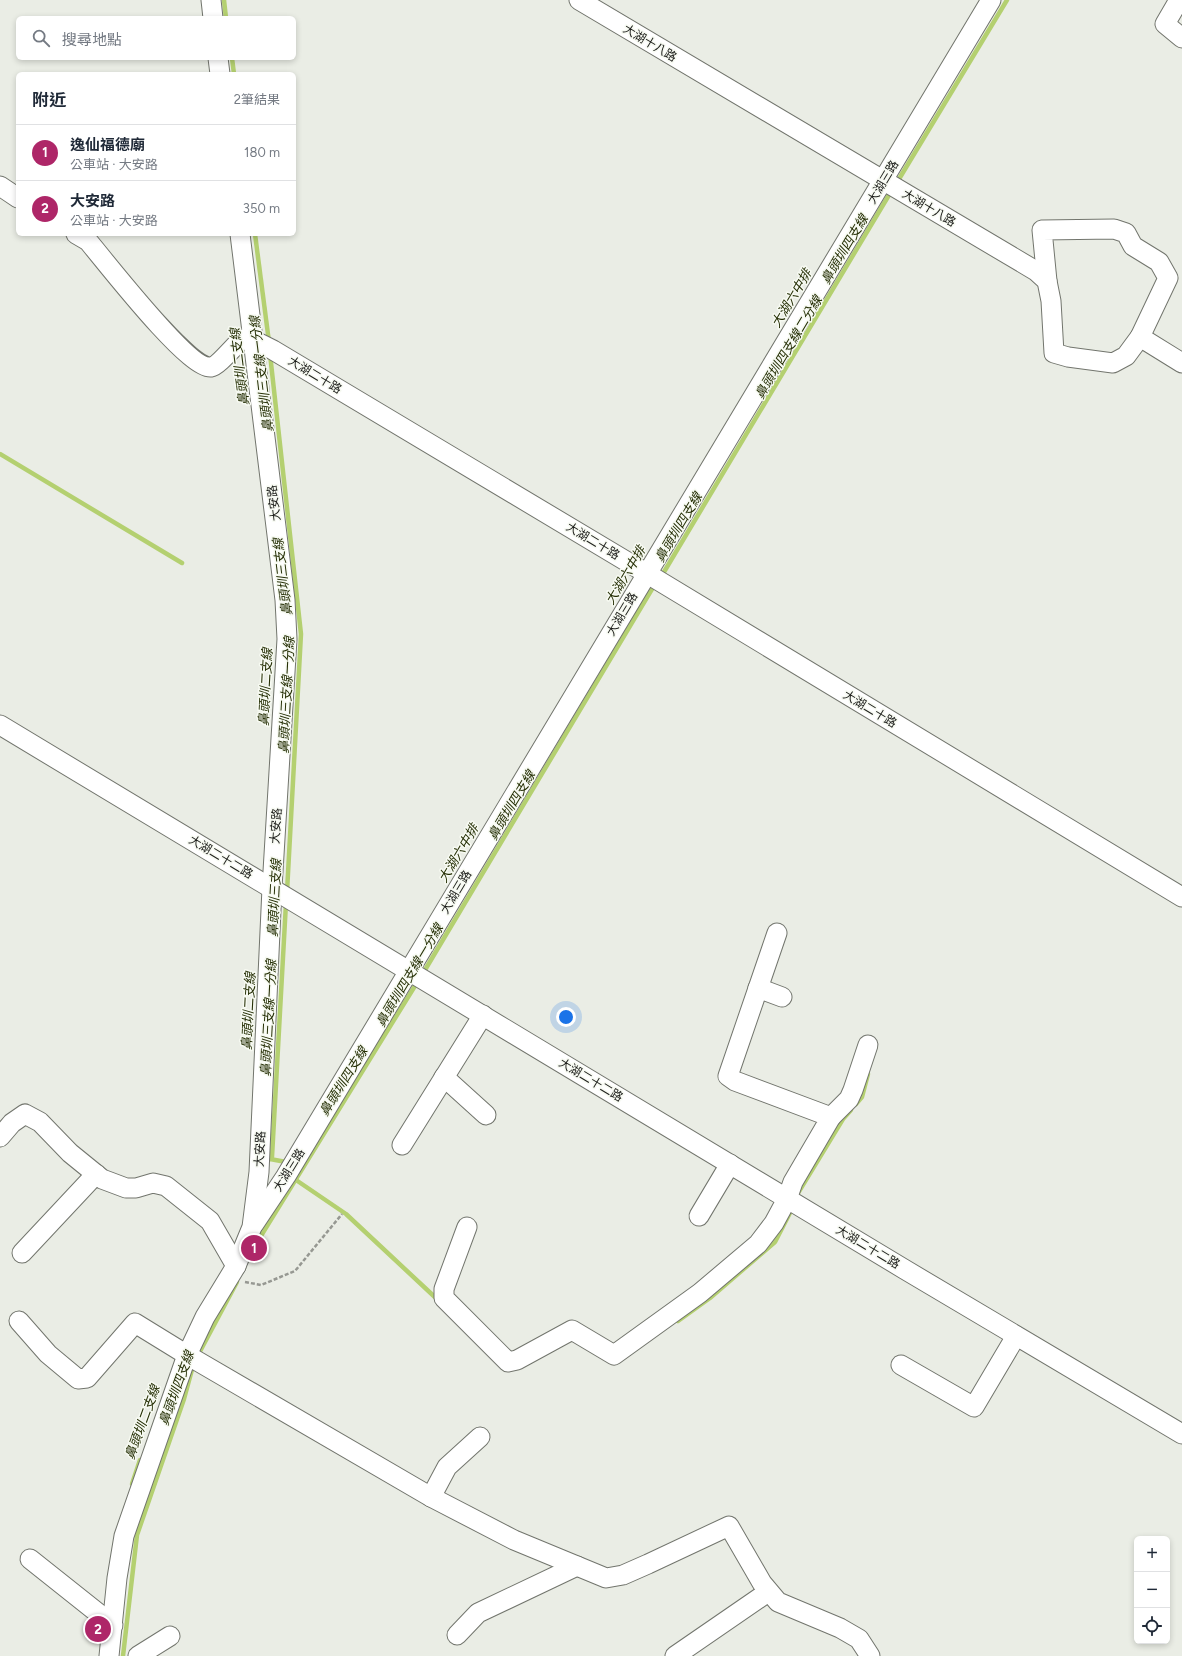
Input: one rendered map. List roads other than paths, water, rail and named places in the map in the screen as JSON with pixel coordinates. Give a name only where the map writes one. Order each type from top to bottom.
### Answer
[{"type":"street","points":[[211,0],[213,16]]},
{"type":"street","name":"大湖十八路","points":[[579,0],[1036,271],[1047,281]]},
{"type":"street","name":"大湖三路","points":[[252,1227],[286,1176],[646,573],[992,0]]},
{"type":"street","points":[[1179,0],[1165,24],[1182,38]]},
{"type":"street","points":[[218,60],[220,72]]},
{"type":"street","points":[[0,186],[16,197]]},
{"type":"street","points":[[1114,229],[1126,233],[1133,246],[1160,262],[1175,275],[1140,337],[1126,356],[1112,363],[1068,357],[1054,353],[1051,301],[1047,281],[1042,230],[1114,229]]},
{"type":"street","points":[[79,236],[88,241],[168,336],[201,365],[210,367],[218,364],[242,339],[253,340]]},
{"type":"street","name":"大安路","points":[[109,1656],[117,1578],[124,1536],[187,1355],[205,1317],[232,1273],[252,1227],[259,1172],[272,888],[287,639],[285,600],[240,236]]},
{"type":"street","points":[[1140,337],[1182,363]]},
{"type":"street","name":"大湖二十路","points":[[253,340],[280,354],[646,573],[1182,897]]},
{"type":"street","name":"大湖二十二路","points":[[0,725],[483,1014],[787,1199],[1182,1434]]},
{"type":"street","points":[[777,933],[728,1076],[735,1081],[831,1118]]},
{"type":"street","points":[[758,988],[782,997]]},
{"type":"street","points":[[402,1145],[483,1014]]},
{"type":"street","points":[[467,1227],[444,1289],[444,1298],[508,1362],[517,1360],[572,1330],[614,1355],[700,1293],[758,1244],[774,1223],[787,1199],[793,1182],[831,1118],[849,1099],[854,1090],[868,1045]]},
{"type":"street","points":[[444,1076],[486,1115]]},
{"type":"street","points":[[0,1137],[12,1123],[24,1114],[40,1122],[70,1154],[102,1179],[126,1188],[136,1188],[153,1183],[166,1186],[210,1220],[232,1273]]},
{"type":"street","points":[[698,1216],[730,1164]]},
{"type":"street","points":[[22,1253],[96,1174]]},
{"type":"street","points":[[19,1320],[48,1354],[78,1379],[87,1378],[135,1323],[187,1355],[431,1497],[514,1540],[606,1578],[623,1575],[729,1526],[768,1592],[778,1602],[840,1628],[859,1639],[870,1656]]},
{"type":"street","points":[[901,1365],[974,1407],[1016,1336]]},
{"type":"street","points":[[431,1497],[447,1467],[480,1437]]},
{"type":"street","points":[[30,1558],[113,1625]]},
{"type":"street","points":[[457,1635],[478,1613],[577,1566]]},
{"type":"street","points":[[675,1656],[768,1592]]},
{"type":"street","points":[[138,1656],[170,1636]]},
{"type":"waterway","name":"鼻頭圳三支線","points":[[224,0],[226,16]]},
{"type":"waterway","name":"鼻頭圳四支線二分線","points":[[896,184],[1007,0]]},
{"type":"waterway","name":"鼻頭圳三支線","points":[[232,60],[234,72]]},
{"type":"waterway","name":"鼻頭圳四支線二分線","points":[[661,577],[892,190]]},
{"type":"waterway","name":"鼻頭圳三支線","points":[[255,236],[269,342]]},
{"type":"waterway","name":"鼻頭圳三支線","points":[[270,354],[301,634],[287,892]]},
{"type":"waterway","points":[[0,454],[182,563]]},
{"type":"waterway","name":"鼻頭圳四支線一分線","points":[[422,975],[655,584]]},
{"type":"waterway","name":"鼻頭圳三支線","points":[[270,1159],[272,1157],[286,903]]},
{"type":"waterway","name":"鼻頭圳四支線一分線","points":[[251,1252],[418,981]]},
{"type":"waterway","points":[[856,1104],[862,1097],[868,1074]]},
{"type":"waterway","points":[[798,1193],[843,1119],[851,1110]]},
{"type":"waterway","points":[[270,1159],[286,1162],[287,1159]]},
{"type":"waterway","points":[[296,1180],[346,1214],[438,1300]]},
{"type":"waterway","points":[[678,1321],[710,1298],[775,1242],[793,1207]]},
{"type":"waterway","name":"鼻頭圳四支線","points":[[197,1357],[237,1282]]},
{"type":"waterway","name":"鼻頭圳四支線","points":[[123,1656],[137,1535],[184,1399],[193,1366]]},
{"type":"waterway","name":"鼻頭圳二支線","points":[[132,1484],[140,1460]]},
{"type":"place","name":"逸仙福德廟","points":[[254,1248]]},
{"type":"place","name":"大安路","points":[[98,1629]]},
{"type":"water label","name":"大湖六中排","points":[[791,298]]},
{"type":"water label","name":"鼻頭圳三支線一分線","points":[[261,374]]},
{"type":"water label","name":"大湖六中排","points":[[625,575]]},
{"type":"water label","name":"鼻頭圳三支線一分線","points":[[286,695]]},
{"type":"water label","name":"大湖六中排","points":[[458,853]]},
{"type":"water label","name":"鼻頭圳三支線一分線","points":[[268,1018]]}]
